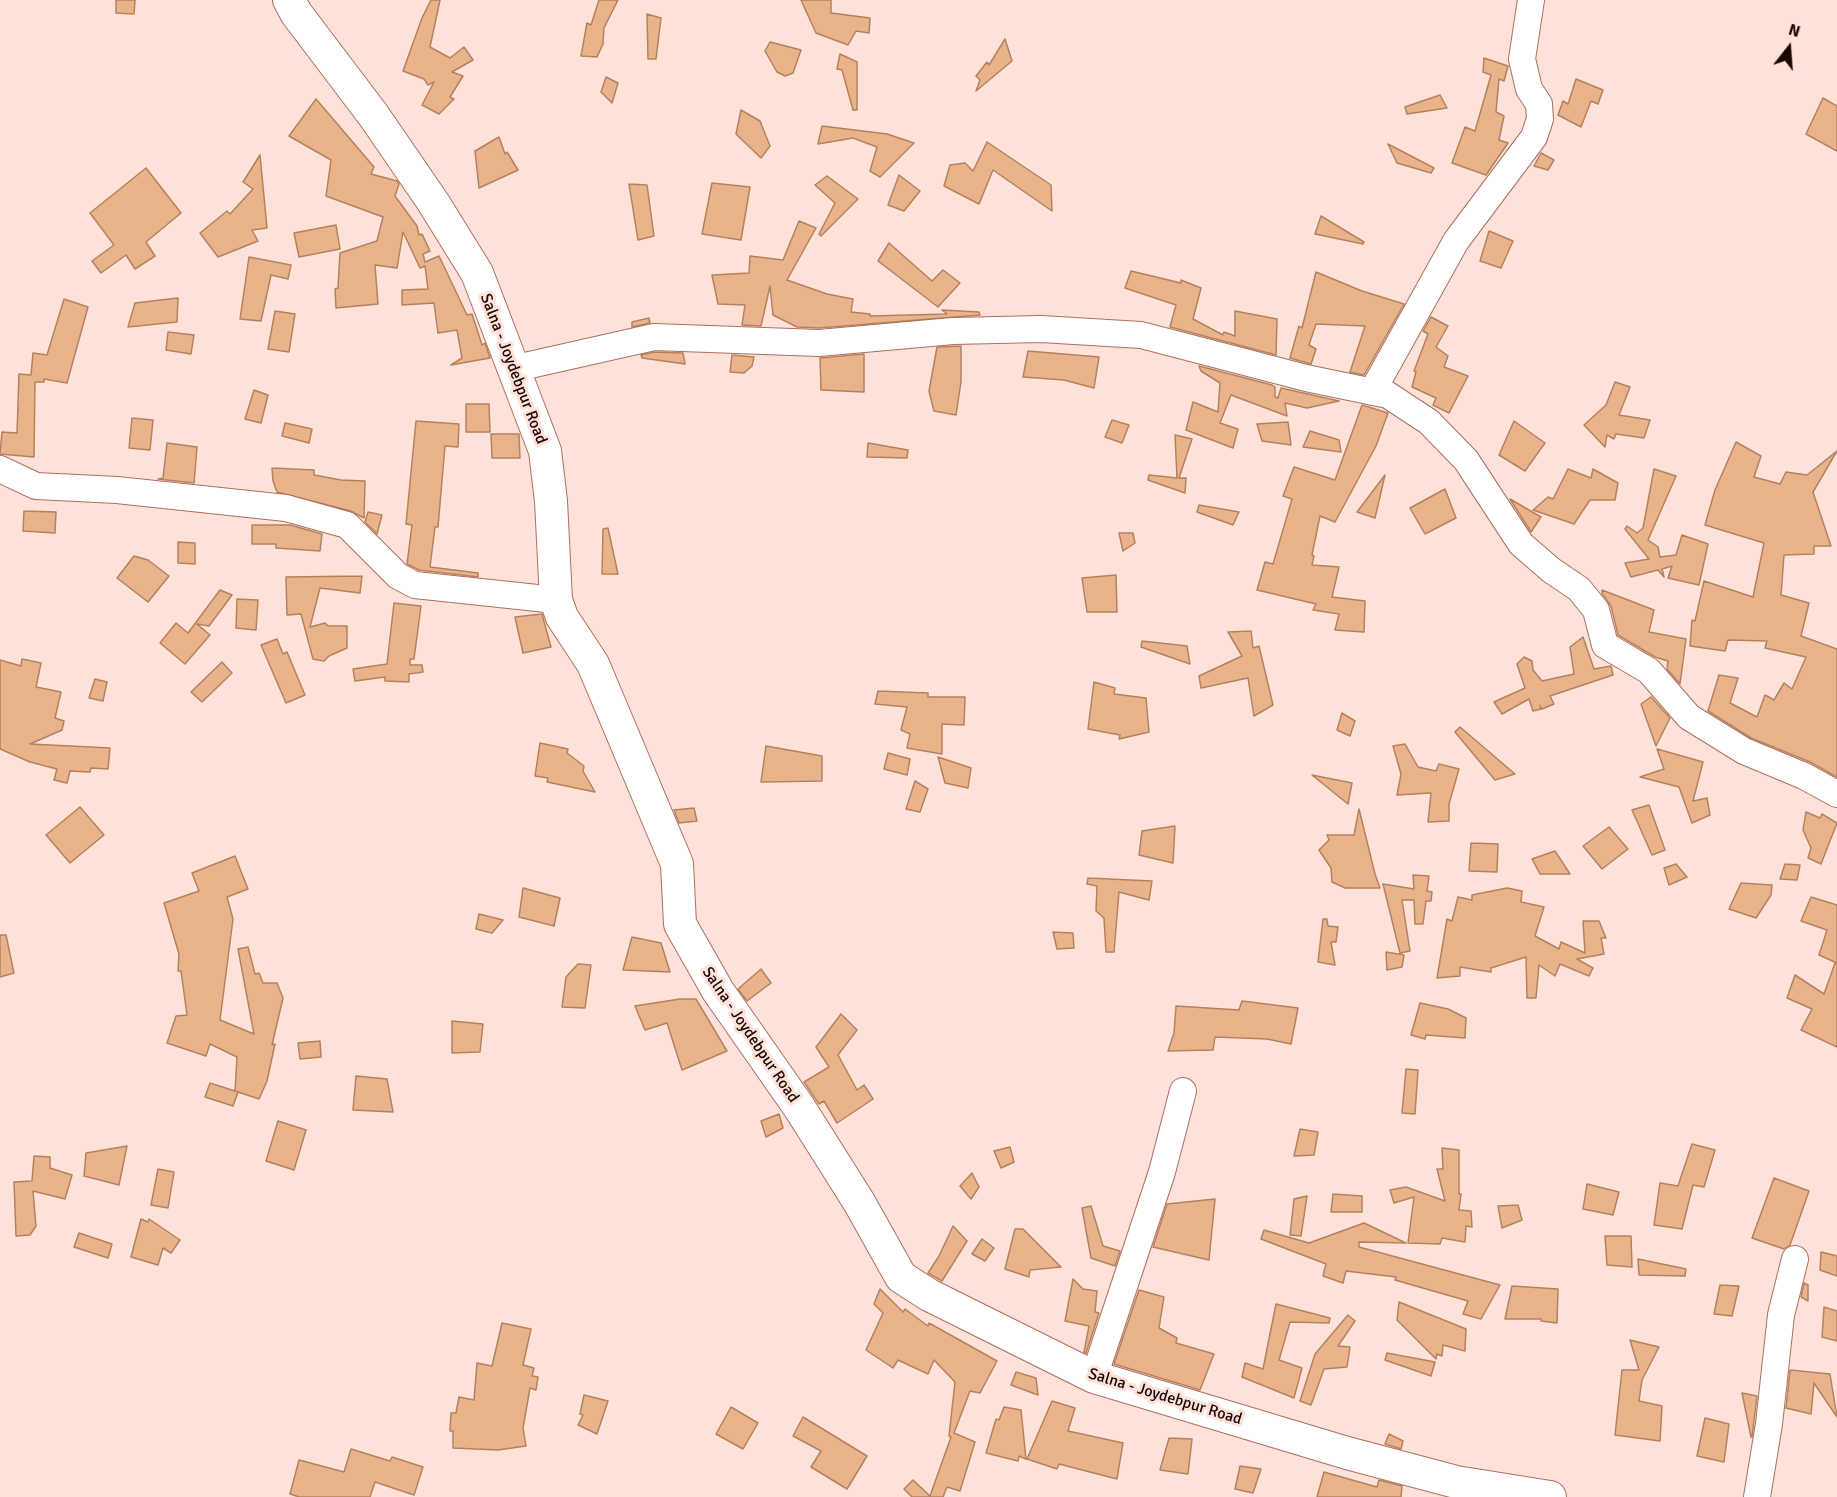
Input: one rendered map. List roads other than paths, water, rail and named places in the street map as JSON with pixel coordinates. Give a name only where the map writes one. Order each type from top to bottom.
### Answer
[{"type":"main road","name":"Salna - Joydebpur Road","points":[[289,0],[296,14],[374,116],[470,262],[545,451],[551,501],[556,600],[562,617],[593,664],[677,864],[680,924],[718,991],[799,1107],[859,1202],[902,1277],[929,1295],[1094,1377],[1347,1453],[1454,1489],[1550,1497]]},
{"type":"street","points":[[1372,392],[1456,241],[1534,137],[1540,119],[1539,104],[1528,89],[1522,59],[1531,0]]},
{"type":"street","points":[[513,369],[654,337],[819,343],[953,331],[1041,329],[1141,335],[1388,395],[1429,422],[1466,460],[1501,517],[1521,544],[1551,570],[1579,589],[1596,610],[1605,645],[1649,671],[1689,717],[1744,751],[1804,776],[1837,794]]},
{"type":"street","points":[[0,469],[36,486],[117,490],[286,508],[347,525],[398,576],[415,585],[556,600]]},
{"type":"street","points":[[1094,1377],[1162,1172],[1183,1090]]},
{"type":"street","points":[[1757,1497],[1769,1424],[1781,1315],[1795,1259]]}]
